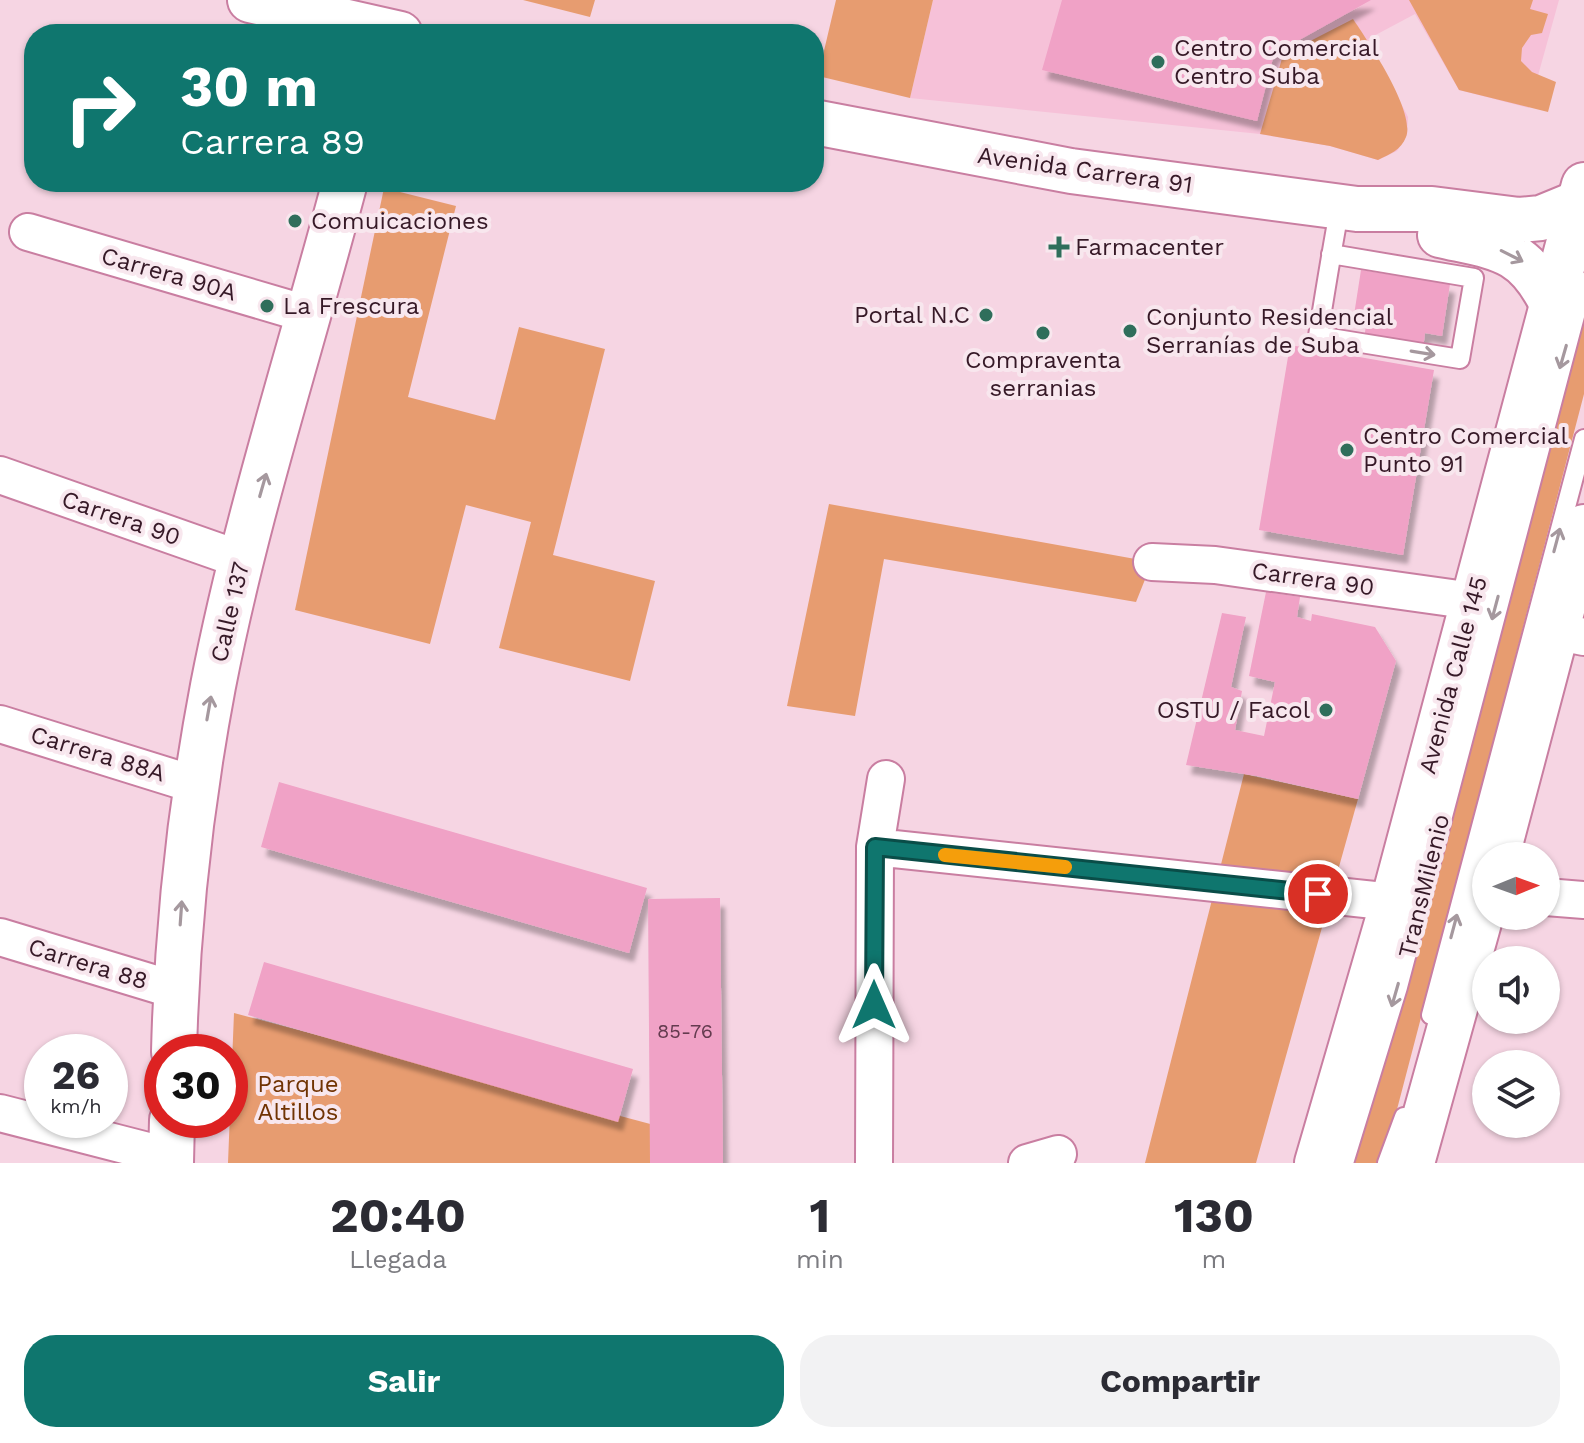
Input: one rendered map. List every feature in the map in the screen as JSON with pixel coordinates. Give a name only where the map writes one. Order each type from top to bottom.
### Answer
[{"type":"main road","points":[[250,0],[386,24]]},
{"type":"main road","name":"Avenida Carrera 91","points":[[824,124],[1071,171],[1348,207],[1432,209],[1519,220],[1541,218],[1582,194]]},
{"type":"main road","name":"Calle 137","points":[[174,1034],[183,881],[214,683],[242,560],[342,192]]},
{"type":"main road","name":"Avenida Calle 145","points":[[1317,1163],[1393,902],[1473,601],[1568,293],[1582,194]]},
{"type":"main road","name":"Avenida Carrera 91","points":[[1348,207],[1508,252],[1568,293]]},
{"type":"main road","points":[[1502,842],[1570,634],[1584,527]]},
{"type":"main road","points":[[1412,1139],[1476,930]]},
{"type":"street","name":"Carrera 90A","points":[[28,232],[310,315]]},
{"type":"street","name":"Carrera 90","points":[[0,475],[242,560]]},
{"type":"street","name":"Carrera 90","points":[[1152,562],[1226,567],[1473,601]]},
{"type":"street","name":"Carrera 88A","points":[[0,724],[196,785]]},
{"type":"street","points":[[874,1163],[875,847],[886,779]]},
{"type":"street","points":[[875,847],[1393,902]]},
{"type":"street","points":[[1560,898],[1584,900]]},
{"type":"street","name":"Carrera 88","points":[[0,937],[175,990]]},
{"type":"street","points":[[0,1113],[171,1147]]},
{"type":"lane","points":[[1331,254],[1474,278],[1460,359],[1318,336],[1331,254],[1348,207]]},
{"type":"lane","name":"TransMilenio","points":[[1344,1163],[1398,987],[1568,293]]},
{"type":"lane","name":"TransMilenio","points":[[1427,1028],[1584,439]]},
{"type":"lane","points":[[1387,1163],[1412,1139]]},
{"type":"shaded area","points":[[933,0],[1559,0],[1529,108],[1459,90],[1415,14],[1368,39],[1408,117],[1407,135],[1397,151],[1378,160],[1330,146],[1260,134],[910,98]]},
{"type":"green space","points":[[523,0],[595,0],[590,17]]},
{"type":"green space","points":[[836,0],[933,0],[910,98],[824,77],[824,51]]},
{"type":"green space","points":[[1409,0],[1533,0],[1530,9],[1548,14],[1542,33],[1531,35],[1522,48],[1521,61],[1532,72],[1556,82],[1548,112],[1459,90]]},
{"type":"green space","points":[[1353,19],[1398,94],[1407,126],[1401,145],[1378,160],[1330,146],[1260,134],[1283,55]]},
{"type":"green space","points":[[383,192],[400,192],[456,206],[408,397],[495,420],[519,327],[605,349],[553,555],[655,581],[630,681],[499,648],[531,522],[466,505],[430,644],[295,610]]},
{"type":"green space","points":[[1584,309],[1584,394],[1389,1140],[1380,1163],[1351,1163],[1406,991],[1440,851]]},
{"type":"green space","points":[[829,504],[1152,562],[1136,602],[884,559],[855,716],[787,706]]},
{"type":"green space","points":[[1244,774],[1358,799],[1256,1163],[1145,1163]]},
{"type":"green space","name":"Parque Altillos","points":[[234,1013],[654,1125],[652,1163],[228,1163],[229,1138],[248,1138],[248,1034],[233,1034]]},
{"type":"building","name":"Centro Comercial Centro Suba","points":[[1062,0],[1371,0],[1274,54],[1257,121],[1042,70]]},
{"type":"building","points":[[1361,270],[1450,284],[1442,336],[1425,333],[1423,349],[1364,340],[1367,317],[1354,315]]},
{"type":"building","name":"Centro Comercial Punto 91","points":[[1290,345],[1434,370],[1403,555],[1259,530]]},
{"type":"building","name":"OSTU / Facol","points":[[1266,592],[1300,597],[1297,617],[1311,621],[1312,614],[1375,627],[1396,661],[1358,799],[1257,776],[1186,765],[1222,613],[1246,617],[1231,687],[1242,691],[1235,730],[1264,736],[1275,682],[1249,676]]},
{"type":"building","points":[[279,782],[647,888],[629,953],[261,847]]},
{"type":"building","points":[[720,898],[723,1163],[650,1163],[648,899]]},
{"type":"building","points":[[264,962],[633,1069],[618,1122],[248,1015]]},
{"type":"slow traffic","points":[[945,855],[1065,867]]},
{"type":"place","name":"Centro Comercial Centro Suba","points":[[1158,62]]},
{"type":"place","name":"Comuicaciones","points":[[295,221]]},
{"type":"place","name":"Farmacenter","points":[[1059,247]]},
{"type":"place","name":"La Frescura","points":[[267,306]]},
{"type":"place","name":"Portal N.C","points":[[986,315]]},
{"type":"place","name":"Conjunto Residencial Serranías de Suba","points":[[1130,331]]},
{"type":"place","name":"Compraventa serranias","points":[[1043,333]]},
{"type":"place","name":"Centro Comercial Punto 91","points":[[1347,450]]},
{"type":"place","name":"OSTU / Facol","points":[[1326,710]]},
{"type":"route","points":[[874,1005],[875,847],[1318,894]]}]
